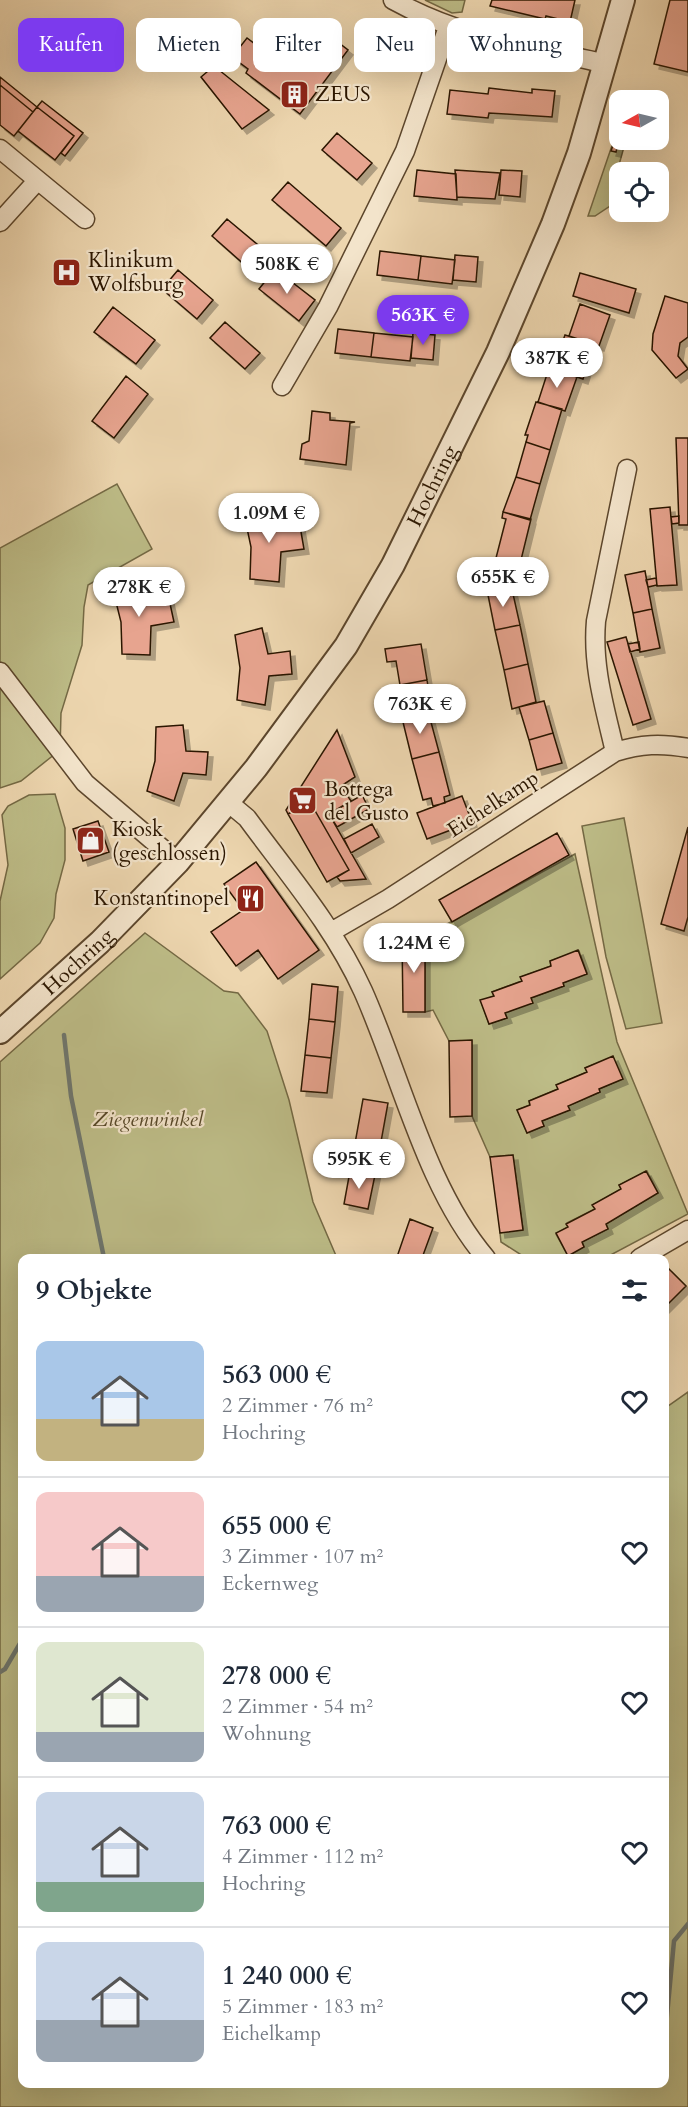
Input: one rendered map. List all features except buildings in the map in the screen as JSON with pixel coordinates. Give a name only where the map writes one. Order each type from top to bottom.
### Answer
[{"type":"street","points":[[393,0],[447,27]]},
{"type":"street","name":"Hochring","points":[[0,1032],[100,942],[178,862],[229,803],[346,646],[393,565],[498,352],[553,224],[579,153],[623,0]]},
{"type":"street","points":[[282,386],[328,308],[405,151],[447,30]]},
{"type":"street","points":[[583,59],[606,64]]},
{"type":"street","points":[[0,149],[85,219]]},
{"type":"street","points":[[0,222],[37,181]]},
{"type":"street","points":[[615,752],[596,669],[594,644],[596,621],[627,469]]},
{"type":"street","points":[[0,672],[85,783],[178,862]]},
{"type":"street","name":"Eichelkamp","points":[[331,932],[388,899],[615,752],[638,745],[663,743],[688,748]]},
{"type":"street","points":[[229,803],[246,818],[331,932],[363,991],[427,1154],[455,1213],[470,1239],[483,1254]]},
{"type":"street","points":[[647,1254],[688,1230]]},
{"type":"green space","points":[[425,0],[465,0],[462,12],[452,13]]},
{"type":"green space","points":[[610,150],[623,150],[620,162],[609,162],[609,207],[595,216],[588,216]]},
{"type":"green space","points":[[117,484],[152,549],[88,585],[82,645],[61,713],[60,750],[21,781],[0,788],[0,548]]},
{"type":"green space","points":[[55,794],[65,828],[65,860],[56,894],[54,918],[40,943],[0,979],[0,901],[8,865],[2,815],[8,806],[29,795]]},
{"type":"green space","points":[[624,818],[662,1023],[626,1029],[606,957],[582,826]]},
{"type":"green space","points":[[575,854],[617,1042],[688,1214],[613,1254],[572,1254],[584,1247],[582,1242],[608,1229],[606,1224],[658,1193],[647,1171],[619,1185],[621,1189],[593,1205],[595,1209],[567,1223],[568,1227],[556,1234],[567,1254],[520,1254],[501,1242],[500,1233],[523,1229],[513,1155],[490,1157],[472,1116],[472,1041],[449,1041],[433,1010],[425,1012],[425,936]],"holes":[[[579,951],[587,973],[563,983],[564,986],[531,998],[532,1002],[505,1013],[507,1018],[489,1024],[481,1001],[494,996],[492,992],[522,981],[521,977],[551,966],[550,961]],[[613,1057],[622,1079],[568,1106],[569,1110],[542,1121],[544,1126],[527,1133],[517,1110],[530,1105],[529,1101],[558,1089],[557,1085],[587,1072],[585,1068]]]},
{"type":"green space","name":"Ziegenwinkel","points":[[145,933],[224,991],[238,993],[267,1031],[289,1100],[313,1202],[335,1254],[18,1254],[18,2088],[669,2088],[669,1405],[688,1392],[688,2107],[0,2107],[0,1062]]},
{"type":"waterway","points":[[64,1035],[71,1096],[103,1254]]},
{"type":"waterway","points":[[0,1672],[5,1669],[18,1647]]},
{"type":"waterway","points":[[669,1994],[674,1941],[688,1924]]},
{"type":"place","name":"ZEUS","points":[[294,94]]},
{"type":"place","name":"Klinikum Wolfsburg","points":[[67,272]]},
{"type":"place","name":"Bottega del Gusto","points":[[303,801]]},
{"type":"place","name":"Kiosk (geschlossen)","points":[[91,841]]},
{"type":"place","name":"Konstantinopel","points":[[250,898]]}]
